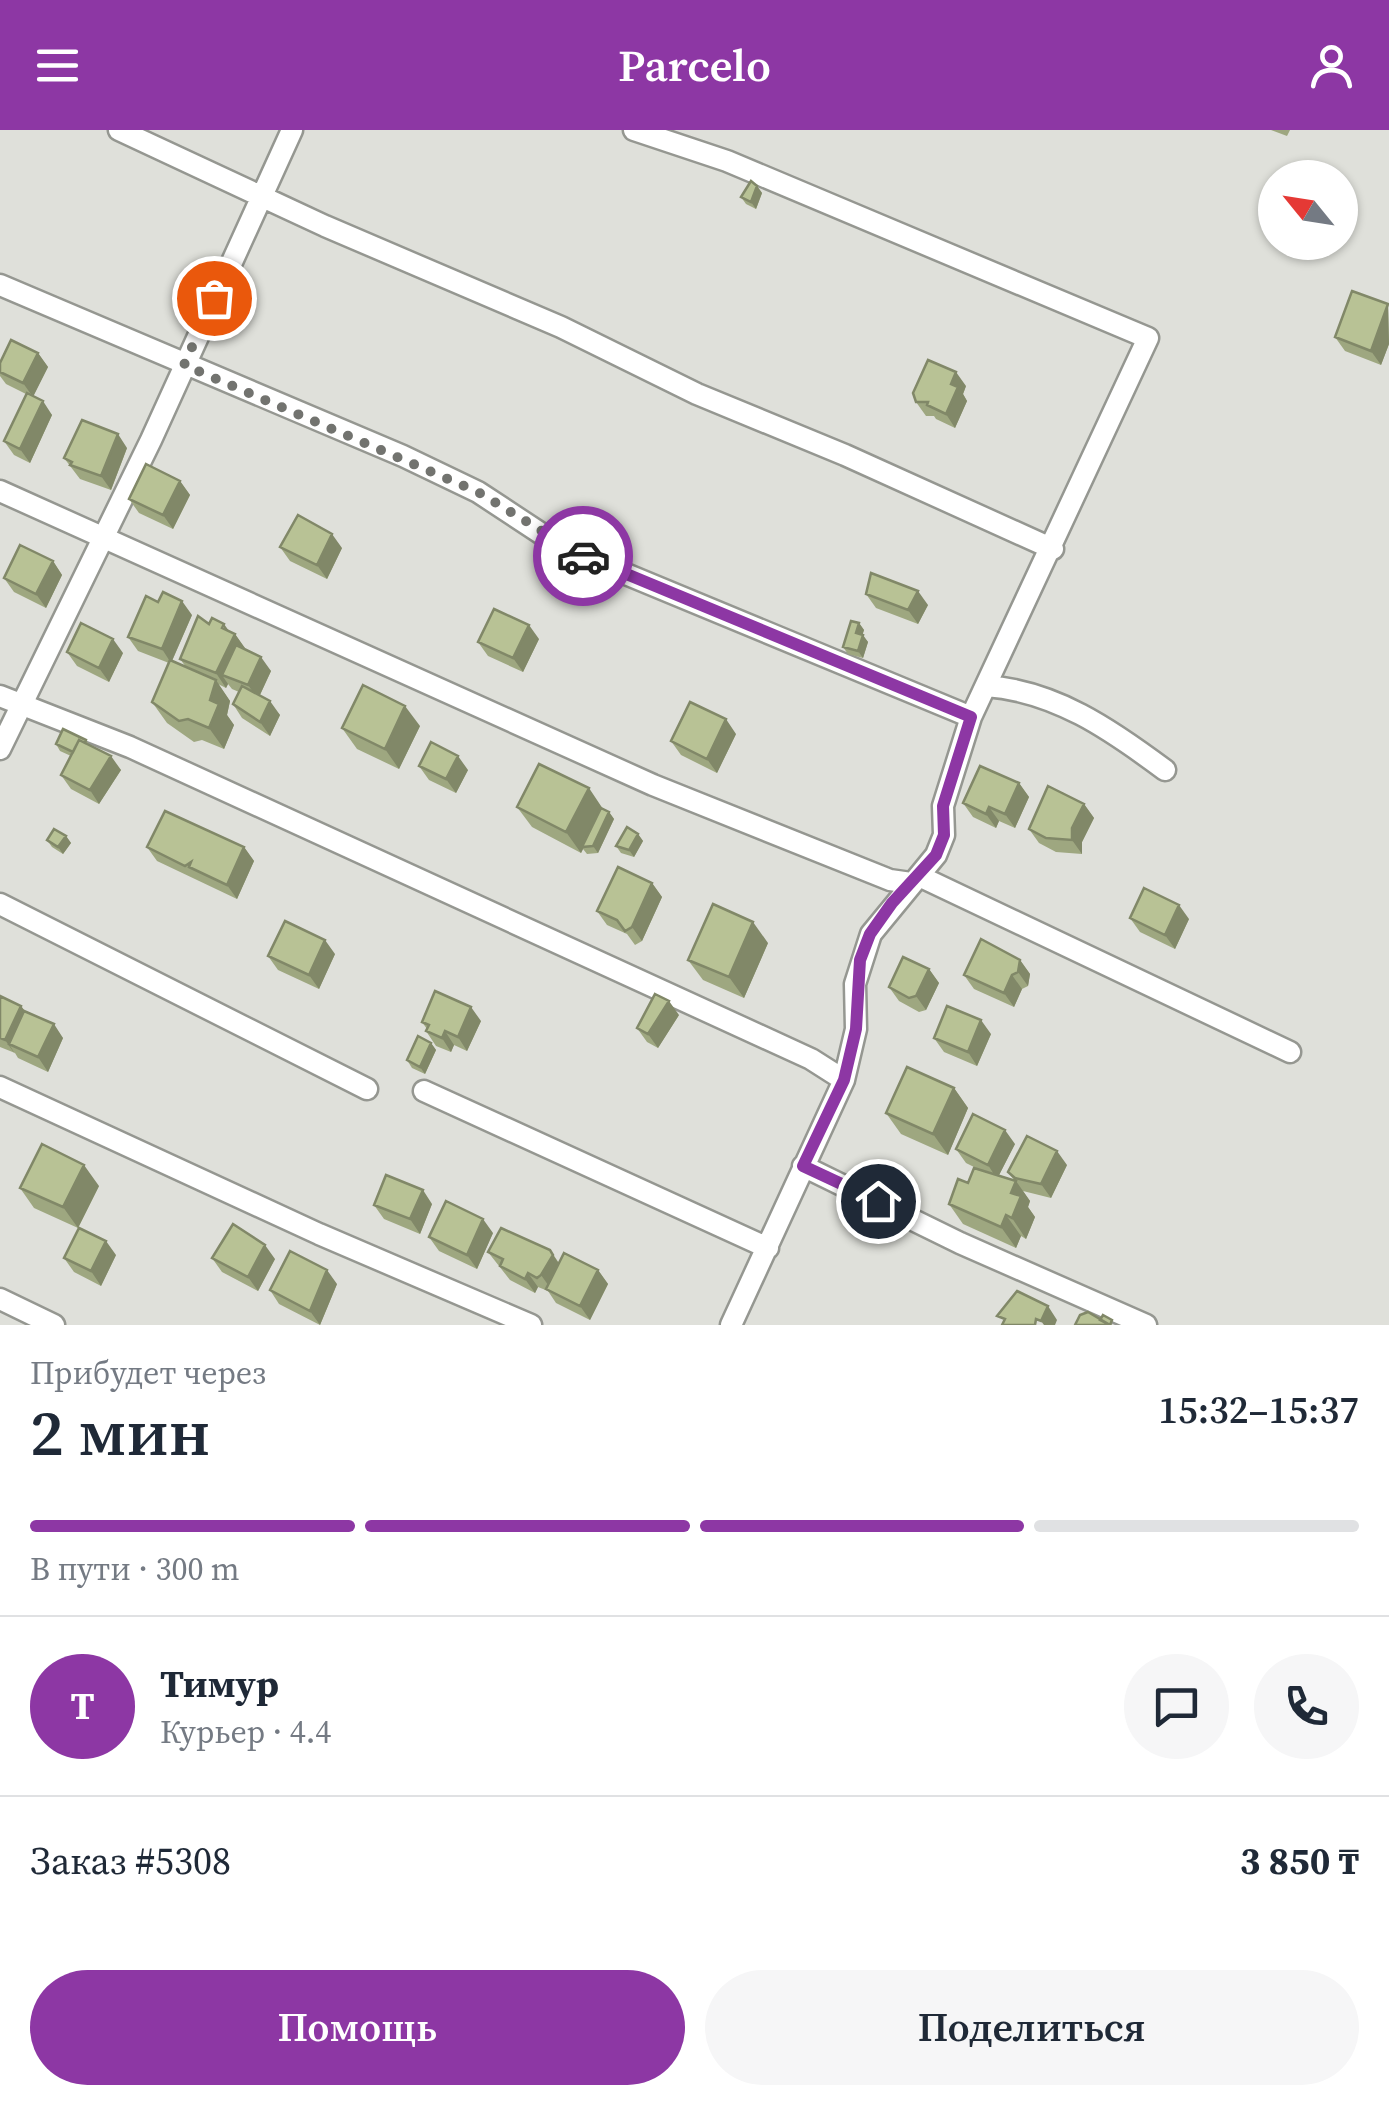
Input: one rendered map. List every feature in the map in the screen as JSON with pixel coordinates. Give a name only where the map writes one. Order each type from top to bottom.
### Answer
[{"type":"street","points":[[119,130],[1053,549]]},
{"type":"street","points":[[0,749],[292,130]]},
{"type":"street","points":[[634,130],[727,161],[1148,338],[1053,549],[971,717],[943,806],[944,835],[936,855],[870,934],[860,960],[856,1029],[844,1080],[733,1324]]},
{"type":"street","points":[[0,284],[478,492],[563,548],[971,717]]},
{"type":"street","points":[[0,491],[653,785],[890,880],[915,879],[1290,1052]]},
{"type":"street","points":[[986,686],[1036,693],[1100,724],[1165,770]]},
{"type":"street","points":[[0,696],[148,756],[811,1059],[844,1080]]},
{"type":"street","points":[[0,904],[367,1090]]},
{"type":"street","points":[[0,1087],[319,1234],[531,1325]]},
{"type":"street","points":[[424,1091],[768,1248]]},
{"type":"street","points":[[803,1166],[960,1243],[1146,1325]]},
{"type":"street","points":[[0,1299],[54,1325]]},
{"type":"building","points":[[751,181],[757,186],[751,202],[741,197]]},
{"type":"building","points":[[1352,291],[1388,304],[1371,351],[1335,337]]},
{"type":"building","points":[[11,340],[38,353],[23,383],[0,372]]},
{"type":"building","points":[[928,360],[956,372],[951,384],[958,387],[946,414],[927,405],[928,402],[916,402],[913,393]]},
{"type":"building","points":[[27,393],[43,401],[20,449],[4,441]]},
{"type":"building","points":[[82,420],[118,434],[101,476],[70,465],[72,462],[64,458]]},
{"type":"building","points":[[146,464],[180,481],[163,515],[129,499]]},
{"type":"building","points":[[298,515],[332,534],[317,565],[280,547]]},
{"type":"building","points":[[20,545],[53,561],[36,594],[4,578]]},
{"type":"building","points":[[871,573],[918,591],[908,610],[866,594]]},
{"type":"building","points":[[163,592],[182,601],[162,649],[128,637],[146,596],[158,602]]},
{"type":"building","points":[[494,609],[529,625],[513,658],[478,642]]},
{"type":"building","points":[[198,616],[209,624],[212,618],[235,634],[216,673],[180,659]]},
{"type":"building","points":[[851,621],[859,623],[856,633],[863,635],[858,651],[843,647]]},
{"type":"building","points":[[81,623],[113,639],[99,668],[67,652]]},
{"type":"building","points":[[236,645],[261,657],[248,685],[222,675]]},
{"type":"building","points":[[170,660],[216,680],[210,700],[219,704],[209,728],[188,719],[179,721],[152,702]]},
{"type":"building","points":[[363,685],[405,706],[385,749],[342,728]]},
{"type":"building","points":[[242,686],[270,701],[260,722],[233,704]]},
{"type":"building","points":[[690,702],[726,719],[707,759],[671,741]]},
{"type":"building","points":[[63,729],[86,740],[85,743],[79,740],[73,752],[56,744]]},
{"type":"building","points":[[79,740],[111,756],[90,790],[61,775]]},
{"type":"building","points":[[431,742],[458,756],[446,779],[419,766]]},
{"type":"building","points":[[539,764],[589,788],[566,832],[517,807]]},
{"type":"building","points":[[980,766],[1019,783],[1005,814],[989,807],[986,814],[963,803]]},
{"type":"building","points":[[1048,786],[1084,804],[1072,828],[1072,840],[1046,838],[1029,829]]},
{"type":"building","points":[[601,808],[609,812],[593,846],[582,847]]},
{"type":"building","points":[[165,811],[244,847],[227,885],[189,867],[191,862],[185,866],[147,847]]},
{"type":"building","points":[[627,827],[638,834],[629,850],[616,846]]},
{"type":"building","points":[[54,829],[66,836],[58,847],[47,840]]},
{"type":"building","points":[[618,867],[652,883],[632,927],[625,931],[617,920],[597,911]]},
{"type":"building","points":[[1144,888],[1179,905],[1165,935],[1130,918]]},
{"type":"building","points":[[713,904],[753,922],[729,977],[688,960]]},
{"type":"building","points":[[285,921],[325,940],[309,975],[268,956]]},
{"type":"building","points":[[981,939],[1020,960],[1018,972],[1012,975],[1004,993],[964,975]]},
{"type":"building","points":[[903,957],[929,969],[916,996],[909,998],[889,987]]},
{"type":"building","points":[[435,991],[471,1007],[458,1037],[445,1031],[442,1038],[426,1031],[429,1025],[422,1022]]},
{"type":"building","points":[[655,994],[669,1001],[648,1034],[637,1028]]},
{"type":"building","points":[[0,996],[21,1006],[5,1040],[0,1038]]},
{"type":"building","points":[[947,1006],[981,1020],[968,1052],[934,1038]]},
{"type":"building","points":[[24,1011],[54,1024],[38,1057],[9,1044]]},
{"type":"building","points":[[418,1036],[431,1043],[420,1067],[407,1060]]},
{"type":"building","points":[[907,1067],[954,1088],[933,1134],[886,1113]]},
{"type":"building","points":[[973,1114],[1005,1130],[988,1165],[956,1149]]},
{"type":"building","points":[[1027,1136],[1057,1151],[1041,1184],[1015,1178],[1008,1172]]},
{"type":"building","points":[[42,1144],[84,1165],[63,1207],[20,1188]]},
{"type":"building","points":[[974,1168],[1016,1181],[1011,1193],[1021,1196],[1012,1218],[1006,1215],[1001,1227],[949,1204],[958,1179],[968,1183]]},
{"type":"building","points":[[386,1175],[423,1190],[410,1219],[374,1205]]},
{"type":"building","points":[[446,1201],[483,1219],[467,1255],[429,1237]]},
{"type":"building","points":[[233,1224],[265,1245],[248,1277],[212,1258]]},
{"type":"building","points":[[79,1228],[106,1241],[91,1271],[64,1258]]},
{"type":"building","points":[[501,1228],[550,1250],[553,1255],[541,1275],[537,1278],[528,1273],[525,1279],[500,1266],[503,1259],[488,1252]]},
{"type":"building","points":[[290,1251],[327,1270],[310,1311],[270,1290]]},
{"type":"building","points":[[564,1253],[598,1270],[580,1306],[546,1289]]},
{"type":"building","points":[[1017,1291],[1048,1306],[1035,1325],[1002,1325],[1005,1319],[997,1316]]},
{"type":"building","points":[[1088,1312],[1110,1325],[1075,1325],[1080,1315]]},
{"type":"way so far","points":[[214,298],[184,365],[403,456],[478,492],[563,548],[583,556]]},
{"type":"route","points":[[583,556],[971,717],[943,806],[944,835],[936,855],[892,903],[870,934],[860,960],[855,984],[856,1029],[844,1080],[803,1166],[878,1201]]}]
